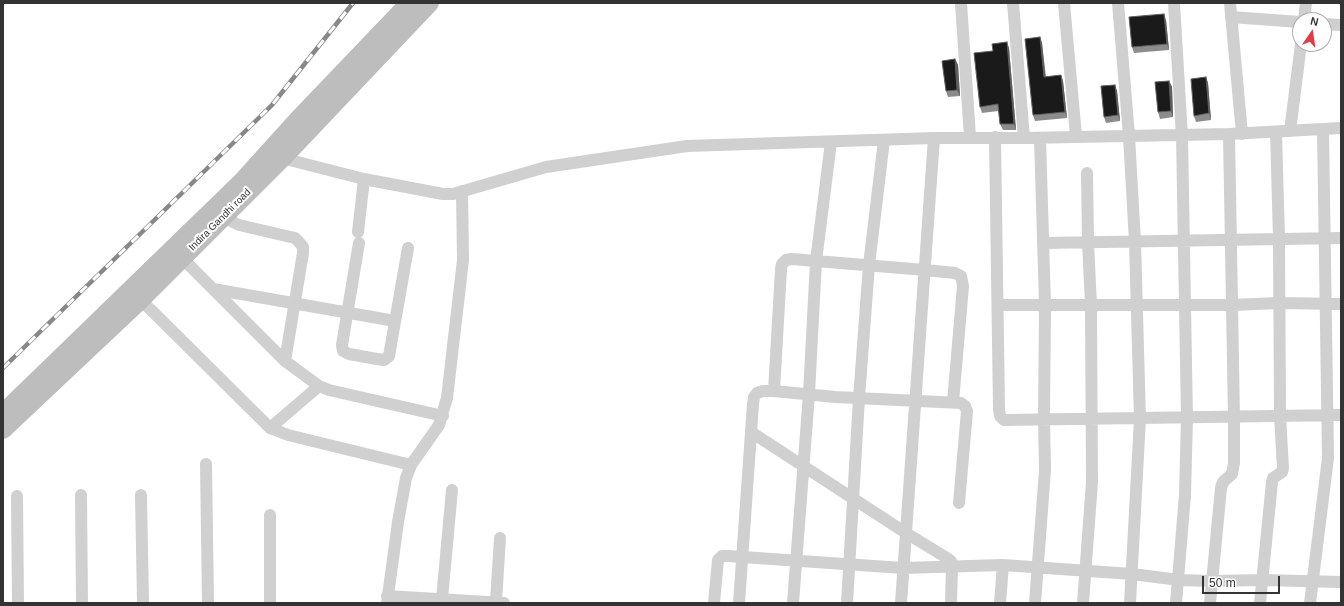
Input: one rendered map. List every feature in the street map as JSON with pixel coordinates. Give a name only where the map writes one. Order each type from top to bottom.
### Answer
[{"type":"main road","name":"Indira Gandhi road","points":[[3,430],[140,300],[223,217],[409,3]]},
{"type":"main road","name":"Indira Gandhi road","points":[[3,413],[241,182],[275,156],[430,3]]},
{"type":"street","points":[[961,3],[970,137]]},
{"type":"street","points":[[1013,3],[1024,138]]},
{"type":"street","points":[[1064,3],[1076,136]]},
{"type":"street","points":[[1118,3],[1129,136],[1135,242],[1140,419],[1130,603]]},
{"type":"street","points":[[1174,3],[1182,136],[1187,418],[1186,495],[1176,603]]},
{"type":"street","points":[[1230,3],[1242,134]]},
{"type":"street","points":[[1231,17],[1292,21]]},
{"type":"street","points":[[1290,131],[1300,52]]},
{"type":"street","points":[[275,156],[364,178],[443,194],[452,194],[546,167],[686,146],[970,137],[1040,138],[1076,136],[1182,136],[1341,128]]},
{"type":"street","points":[[1310,603],[1328,458],[1327,304],[1323,129]]},
{"type":"street","points":[[1260,603],[1272,482],[1274,478],[1282,472],[1283,468],[1280,416],[1280,239],[1276,132]]},
{"type":"street","points":[[1210,603],[1221,488],[1223,482],[1232,474],[1234,468],[1228,134]]},
{"type":"street","points":[[995,137],[999,409],[1000,416],[1004,420],[1092,418],[1234,418],[1341,415]]},
{"type":"street","points":[[901,603],[934,138]]},
{"type":"street","points":[[1036,603],[1046,470],[1044,419],[1045,305],[1040,138]]},
{"type":"street","points":[[847,603],[859,398],[869,265],[884,140]]},
{"type":"street","points":[[793,603],[809,394],[816,261],[832,142]]},
{"type":"street","points":[[1083,603],[1092,482],[1091,305],[1087,173]]},
{"type":"street","points":[[364,178],[359,238],[342,345],[343,351],[349,354],[377,360],[384,360],[389,356],[408,248]]},
{"type":"street","points":[[462,191],[463,260],[449,388],[443,416],[436,432],[411,465],[406,478],[399,512],[387,600],[442,599],[500,603],[500,538]]},
{"type":"street","points":[[223,217],[239,225],[295,238],[303,247],[285,362]]},
{"type":"street","points":[[1043,243],[1341,238]]},
{"type":"street","points":[[182,258],[285,362],[319,386],[329,390],[443,416]]},
{"type":"street","points":[[774,391],[782,264],[786,260],[792,259],[955,273],[961,276],[963,281],[953,402]]},
{"type":"street","points":[[213,289],[395,321]]},
{"type":"street","points":[[140,300],[270,428],[288,435],[411,465]]},
{"type":"street","points":[[998,305],[1341,304]]},
{"type":"street","points":[[270,428],[319,386]]},
{"type":"street","points":[[739,603],[754,398],[758,393],[763,391],[774,391],[859,398],[961,403],[965,406],[967,411],[959,502]]},
{"type":"street","points":[[751,432],[947,558],[951,562],[952,567],[951,603]]},
{"type":"street","points":[[206,464],[208,603]]},
{"type":"street","points":[[442,599],[452,490]]},
{"type":"street","points":[[80,495],[82,603]]},
{"type":"street","points":[[141,495],[143,603]]},
{"type":"street","points":[[17,496],[18,603]]},
{"type":"street","points":[[270,515],[270,603]]},
{"type":"street","points":[[714,603],[718,560],[722,556],[742,556],[904,568],[1003,565],[1038,566],[1132,574],[1179,580],[1341,582]]},
{"type":"street","points":[[1000,603],[1003,565]]},
{"type":"building","points":[[1164,14],[1167,44],[1132,47],[1129,17]]},
{"type":"building","points":[[1040,37],[1044,77],[1061,75],[1065,112],[1033,115],[1025,39]]},
{"type":"building","points":[[1007,42],[1014,124],[1000,124],[998,104],[980,107],[974,53],[993,51],[992,44]]},
{"type":"building","points":[[955,59],[957,90],[946,91],[942,61]]},
{"type":"building","points":[[1206,77],[1209,113],[1194,116],[1191,79]]},
{"type":"building","points":[[1169,81],[1171,111],[1158,112],[1155,82]]},
{"type":"building","points":[[1115,85],[1118,115],[1104,117],[1101,86]]},
{"type":"railway","points":[[3,368],[272,105],[353,3]]}]
